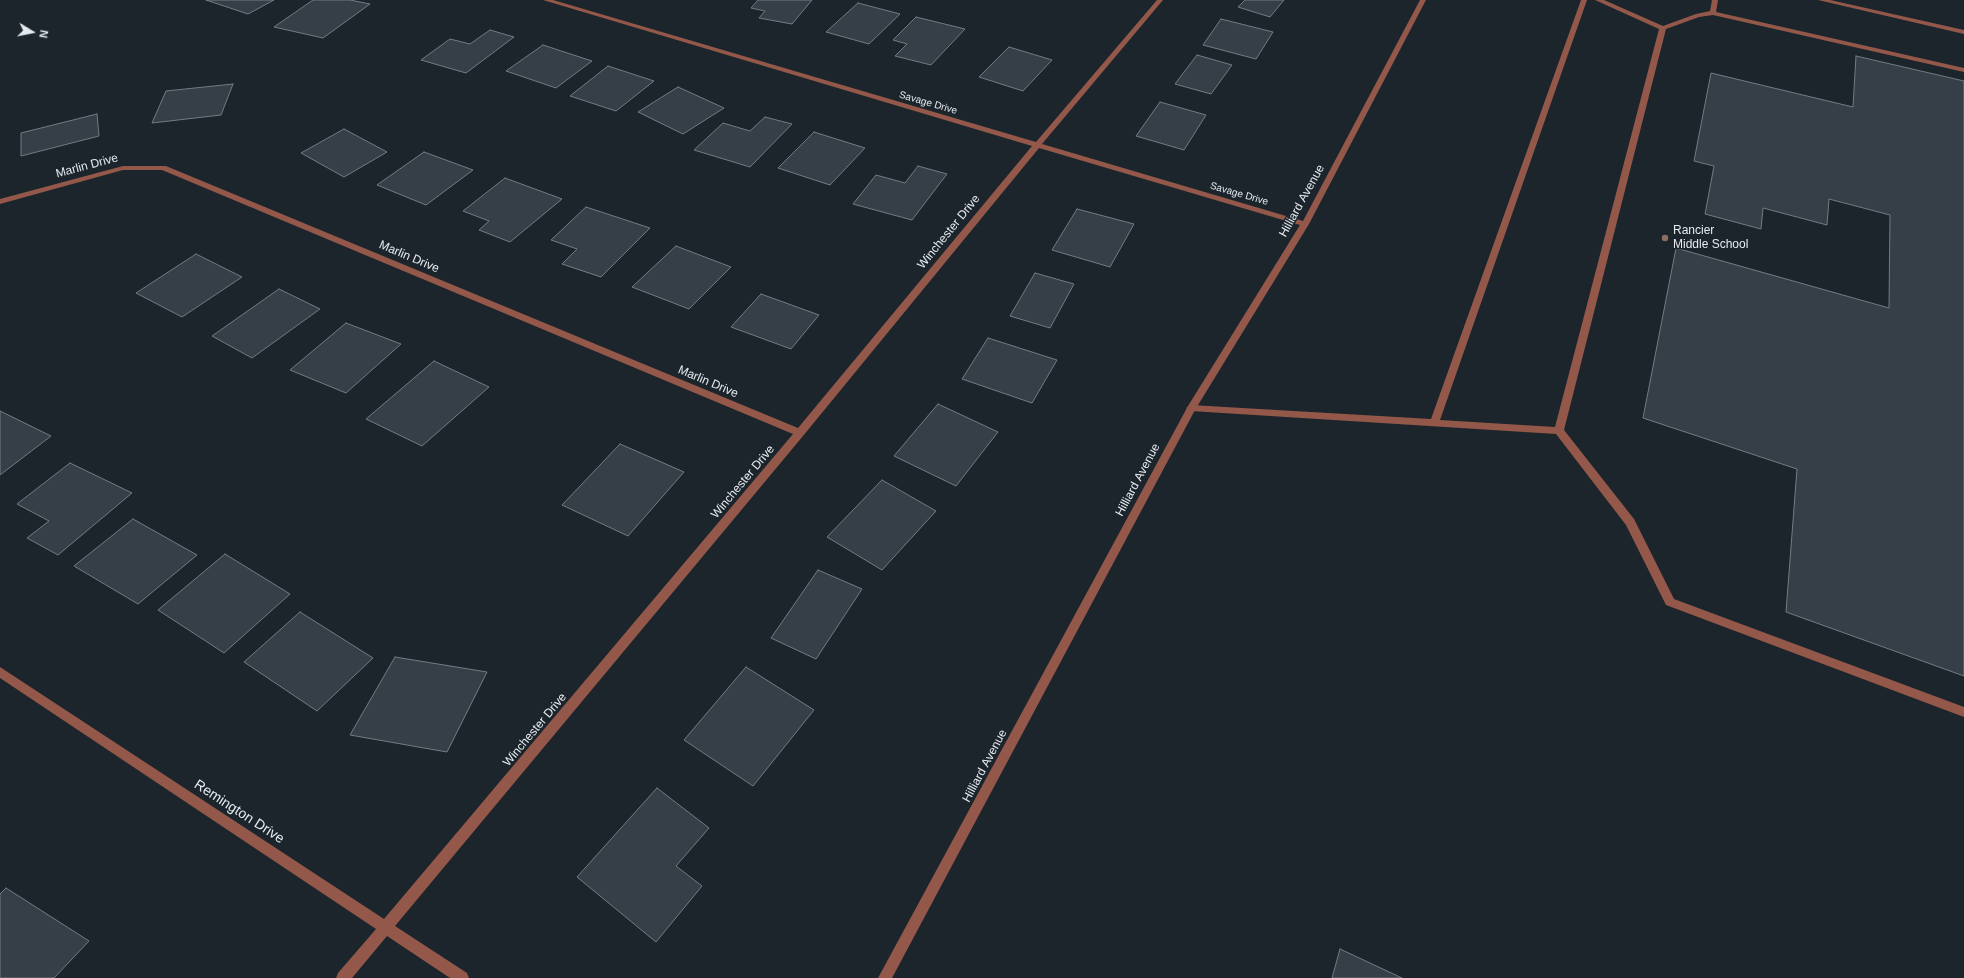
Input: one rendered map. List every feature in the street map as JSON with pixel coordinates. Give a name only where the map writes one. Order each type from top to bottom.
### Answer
[{"type":"street","name":"Savage Drive","points":[[546,0],[1306,224]]},
{"type":"street","name":"Winchester Drive","points":[[343,978],[800,433],[1037,145],[1160,0]]},
{"type":"street","name":"Hilliard Avenue","points":[[885,978],[1191,408],[1306,224],[1423,0]]},
{"type":"street","points":[[1434,423],[1584,0]]},
{"type":"street","points":[[1598,0],[1663,28],[1698,15],[1713,14],[1964,70]]},
{"type":"street","points":[[1713,14],[1715,0]]},
{"type":"street","points":[[1821,0],[1964,32]]},
{"type":"street","points":[[1560,431],[1663,28]]},
{"type":"street","name":"Marlin Drive","points":[[0,202],[123,168],[163,168],[800,433]]},
{"type":"street","points":[[1191,408],[1560,431],[1630,522],[1670,602],[1964,712]]},
{"type":"street","name":"Remington Drive","points":[[0,672],[462,978]]},
{"type":"building","points":[[206,0],[274,0],[248,14]]},
{"type":"building","points":[[313,0],[350,0],[370,4],[323,38],[274,27]]},
{"type":"building","points":[[758,0],[812,0],[792,24],[759,18],[765,11],[751,8]]},
{"type":"building","points":[[1245,0],[1284,0],[1270,17],[1238,7]]},
{"type":"building","points":[[858,3],[900,14],[869,44],[826,32]]},
{"type":"building","points":[[916,17],[965,29],[931,65],[895,56],[907,44],[893,40]]},
{"type":"building","points":[[1221,19],[1273,32],[1256,59],[1203,45]]},
{"type":"building","points":[[490,30],[514,37],[466,73],[421,60],[450,39],[470,44]]},
{"type":"building","points":[[543,45],[592,61],[556,88],[506,71]]},
{"type":"building","points":[[1009,47],[1052,60],[1023,91],[979,77]]},
{"type":"building","points":[[1197,55],[1232,65],[1211,94],[1175,84]]},
{"type":"building","name":"Rancier Middle School","points":[[1856,56],[1964,81],[1964,676],[1786,612],[1797,469],[1643,418],[1676,248],[1889,308],[1890,215],[1829,199],[1827,225],[1763,208],[1761,229],[1705,214],[1714,166],[1694,161],[1711,73],[1853,107]]},
{"type":"building","points":[[608,66],[654,81],[616,111],[570,96]]},
{"type":"building","points":[[233,84],[221,115],[152,123],[166,91]]},
{"type":"building","points":[[678,87],[724,108],[683,134],[638,112]]},
{"type":"building","points":[[1160,102],[1206,115],[1184,150],[1136,136]]},
{"type":"building","points":[[97,114],[99,136],[21,156],[21,133]]},
{"type":"building","points":[[765,117],[792,124],[750,167],[694,150],[723,123],[750,131]]},
{"type":"building","points":[[344,129],[387,152],[344,177],[301,153]]},
{"type":"building","points":[[814,132],[865,148],[830,185],[778,168]]},
{"type":"building","points":[[424,152],[473,170],[426,205],[377,185]]},
{"type":"building","points":[[918,166],[947,174],[912,220],[853,204],[876,175],[905,183]]},
{"type":"building","points":[[505,178],[562,199],[510,242],[479,230],[489,221],[463,211]]},
{"type":"building","points":[[586,207],[650,228],[601,277],[562,264],[577,249],[551,240]]},
{"type":"building","points":[[1077,209],[1134,224],[1110,267],[1052,250]]},
{"type":"building","points":[[676,246],[731,267],[689,309],[632,287]]},
{"type":"building","points":[[196,254],[242,277],[182,317],[136,293]]},
{"type":"building","points":[[1035,273],[1074,284],[1050,328],[1010,316]]},
{"type":"building","points":[[279,289],[320,309],[252,358],[212,336]]},
{"type":"building","points":[[761,294],[819,315],[791,349],[731,327]]},
{"type":"building","points":[[346,323],[401,344],[346,393],[290,370]]},
{"type":"building","points":[[988,338],[1057,360],[1032,403],[962,379]]},
{"type":"building","points":[[434,361],[489,387],[422,446],[366,419]]},
{"type":"building","points":[[938,404],[998,432],[956,486],[894,456]]},
{"type":"building","points":[[0,411],[51,436],[0,475]]},
{"type":"building","points":[[620,444],[684,472],[628,536],[562,505]]},
{"type":"building","points":[[70,463],[132,493],[58,555],[27,538],[49,521],[17,504]]},
{"type":"building","points":[[882,480],[936,511],[882,570],[827,537]]},
{"type":"building","points":[[133,519],[197,555],[138,604],[74,566]]},
{"type":"building","points":[[225,554],[290,594],[224,653],[158,610]]},
{"type":"building","points":[[818,570],[862,589],[816,659],[771,638]]},
{"type":"building","points":[[300,612],[373,658],[317,711],[244,662]]},
{"type":"building","points":[[395,657],[487,672],[447,752],[350,735]]},
{"type":"building","points":[[746,667],[814,710],[753,786],[684,740]]},
{"type":"building","points":[[657,788],[709,828],[676,866],[702,886],[656,942],[577,877]]},
{"type":"building","points":[[6,888],[89,941],[54,978],[0,978],[0,894]]},
{"type":"building","points":[[1340,949],[1402,978],[1332,978]]},
{"type":"place","name":"Rancier Middle School","points":[[1665,238]]}]
